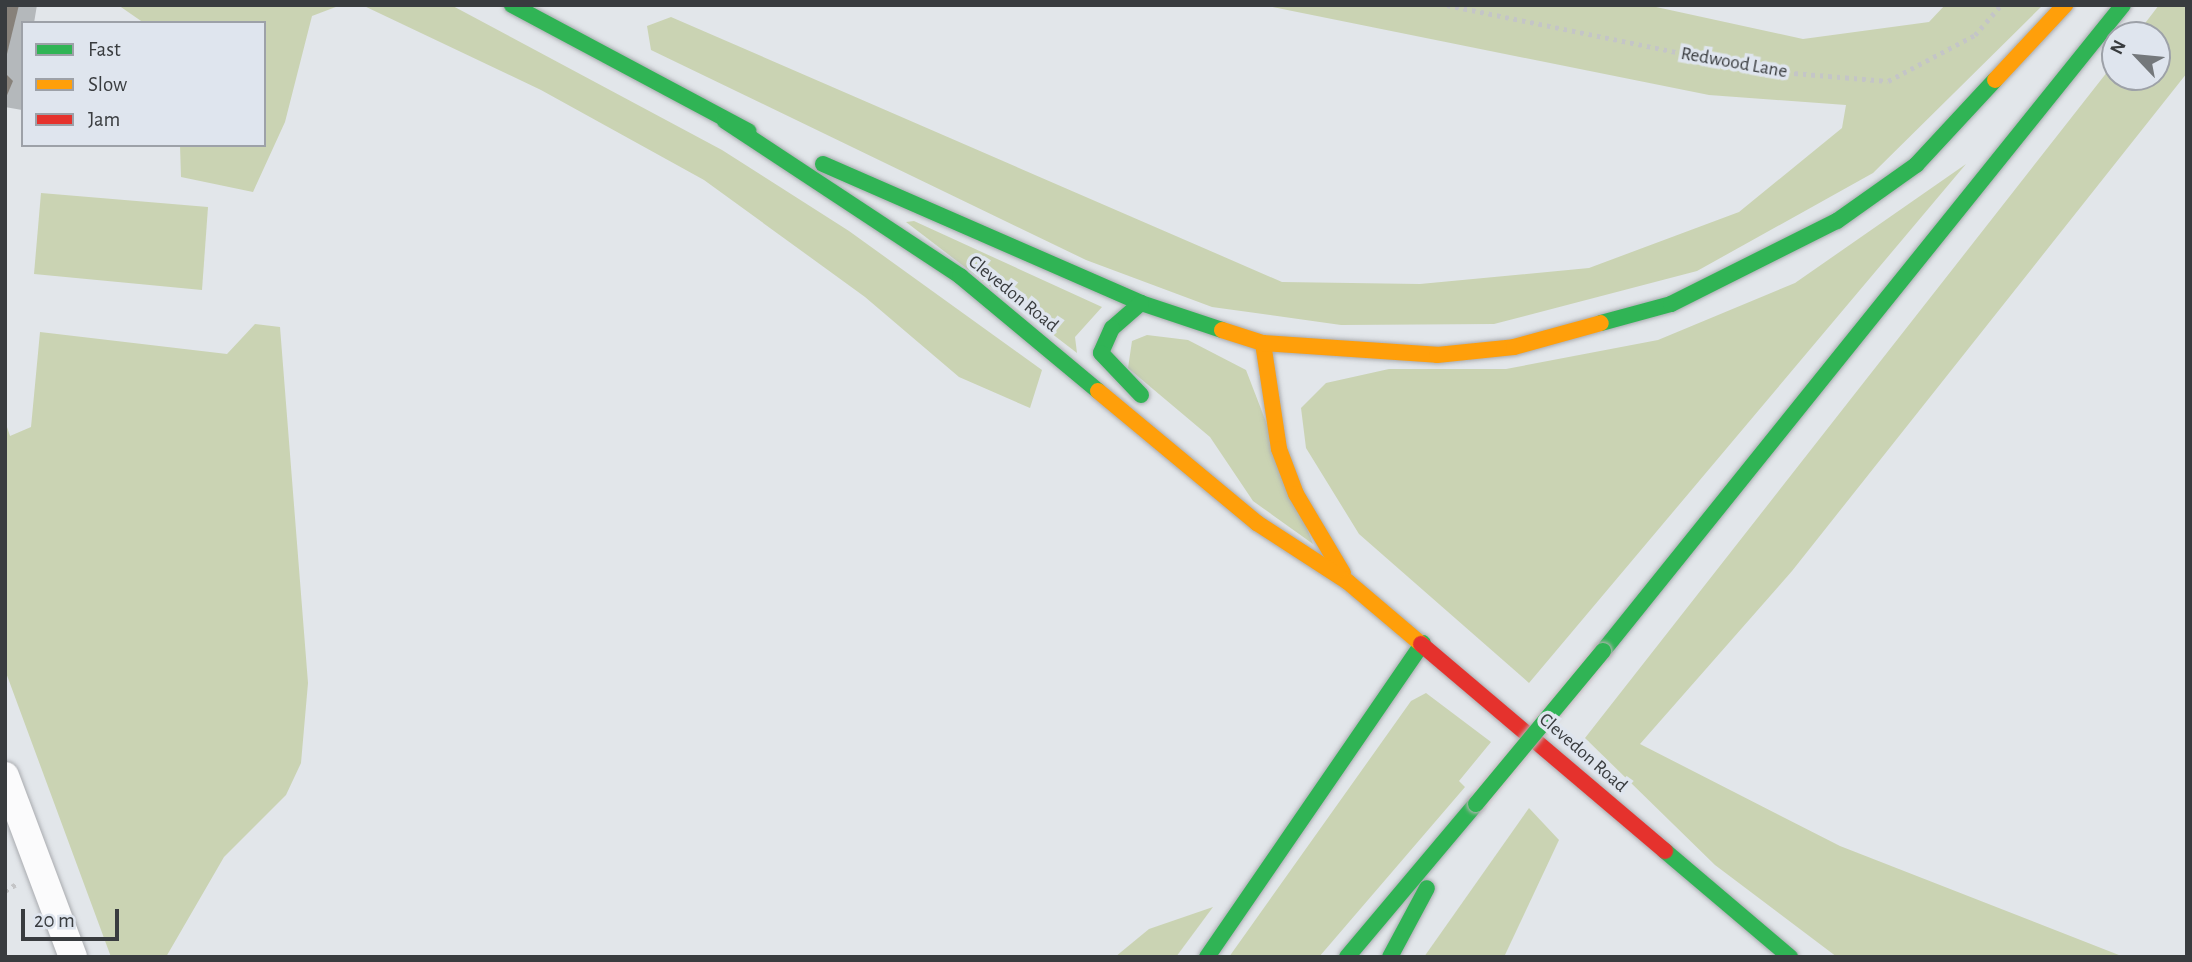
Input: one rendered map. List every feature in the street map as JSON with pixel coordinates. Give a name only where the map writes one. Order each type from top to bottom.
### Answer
[{"type":"main road","points":[[1263,343],[1437,355],[1539,341],[1671,304],[1837,221],[1916,165],[2065,5]]},
{"type":"main road","points":[[1347,957],[1603,651],[2123,5]]},
{"type":"main road","name":"Clevedon Road","points":[[514,6],[725,121],[960,276],[1257,523],[1348,582],[1423,643],[1790,957]]},
{"type":"main road","name":"Clevedon Road","points":[[725,121],[1141,303],[1263,343],[1279,449],[1296,494],[1348,582]]},
{"type":"main road","points":[[1141,303],[1112,328],[1101,353],[1156,408]]},
{"type":"main road","name":"Clevedon Road","points":[[1212,460],[1257,523]]},
{"type":"main road","points":[[1207,957],[1423,643]]},
{"type":"main road","points":[[1390,957],[1476,804]]},
{"type":"street","points":[[5,776],[73,957]]},
{"type":"path","name":"Redwood Lane","points":[[1447,5],[1769,71],[1888,81],[1975,35],[2001,5]]},
{"type":"green space","points":[[118,5],[341,5],[312,16],[285,122],[253,192],[181,177],[180,147],[266,147],[266,21],[141,21]]},
{"type":"green space","points":[[362,5],[451,5],[722,150],[849,231],[1042,370],[1030,408],[959,377],[865,297],[704,180],[541,90]]},
{"type":"green space","points":[[1262,5],[1647,5],[1803,39],[1929,22],[1945,5],[2043,5],[1873,173],[1697,271],[1494,324],[1341,325],[1212,307],[1086,260],[651,50],[647,26],[671,17],[1282,282],[1420,284],[1589,268],[1739,212],[1842,128],[1846,105],[1709,95]]},
{"type":"green space","points":[[2159,5],[2187,5],[2187,73],[1792,571],[1640,744],[1840,846],[2124,957],[1837,957],[1715,865],[1585,738],[2101,80],[2101,91],[2171,91],[2171,21],[2147,21]]},
{"type":"green space","points":[[1966,164],[1529,683],[1359,534],[1306,448],[1301,408],[1326,383],[1389,369],[1506,369],[1658,340],[1795,283]]},
{"type":"green space","points":[[41,193],[208,207],[202,290],[34,274]]},
{"type":"green space","points":[[914,221],[1102,307],[1075,337],[1077,353],[906,222]]},
{"type":"green space","points":[[255,324],[280,327],[308,683],[301,763],[286,795],[224,857],[166,957],[111,957],[5,670],[5,421],[10,436],[31,427],[40,332],[227,354]]},
{"type":"green space","points":[[1147,335],[1188,340],[1246,370],[1313,544],[1253,501],[1210,437],[1128,368],[1132,341]]},
{"type":"green space","points":[[1426,693],[1491,742],[1459,781],[1465,787],[1319,957],[1229,957],[1411,701]]},
{"type":"green space","points":[[1529,808],[1559,840],[1504,957],[1424,957]]},
{"type":"green space","points":[[1213,907],[1176,957],[1115,957],[1149,929]]},
{"type":"building","points":[[5,5],[19,5],[7,54],[5,54]]},
{"type":"building","points":[[5,73],[13,81],[5,100]]},
{"type":"traffic: fast","points":[[512,5],[748,131]]},
{"type":"traffic: fast","points":[[1603,651],[2123,5]]},
{"type":"traffic: fast","points":[[1601,323],[1671,304],[1837,221],[1916,165],[1995,80]]},
{"type":"traffic: fast","points":[[725,121],[960,276],[1098,391]]},
{"type":"traffic: fast","points":[[823,164],[1141,303],[1222,330]]},
{"type":"traffic: fast","points":[[1141,303],[1112,328],[1101,353],[1141,395]]},
{"type":"traffic: fast","points":[[1207,957],[1423,643]]},
{"type":"traffic: fast","points":[[1476,804],[1603,651]]},
{"type":"traffic: fast","points":[[1347,957],[1476,804]]},
{"type":"traffic: fast","points":[[1665,851],[1790,957]]},
{"type":"traffic: fast","points":[[1390,957],[1427,888]]},
{"type":"traffic: slow","points":[[1995,80],[2065,5]]},
{"type":"traffic: slow","points":[[1263,343],[1437,355],[1514,347],[1601,323]]},
{"type":"traffic: slow","points":[[1222,330],[1263,343],[1279,449],[1296,494],[1343,573]]},
{"type":"traffic: slow","points":[[1098,391],[1257,523],[1348,582],[1421,644]]},
{"type":"traffic: jam","points":[[1421,644],[1665,851]]}]
